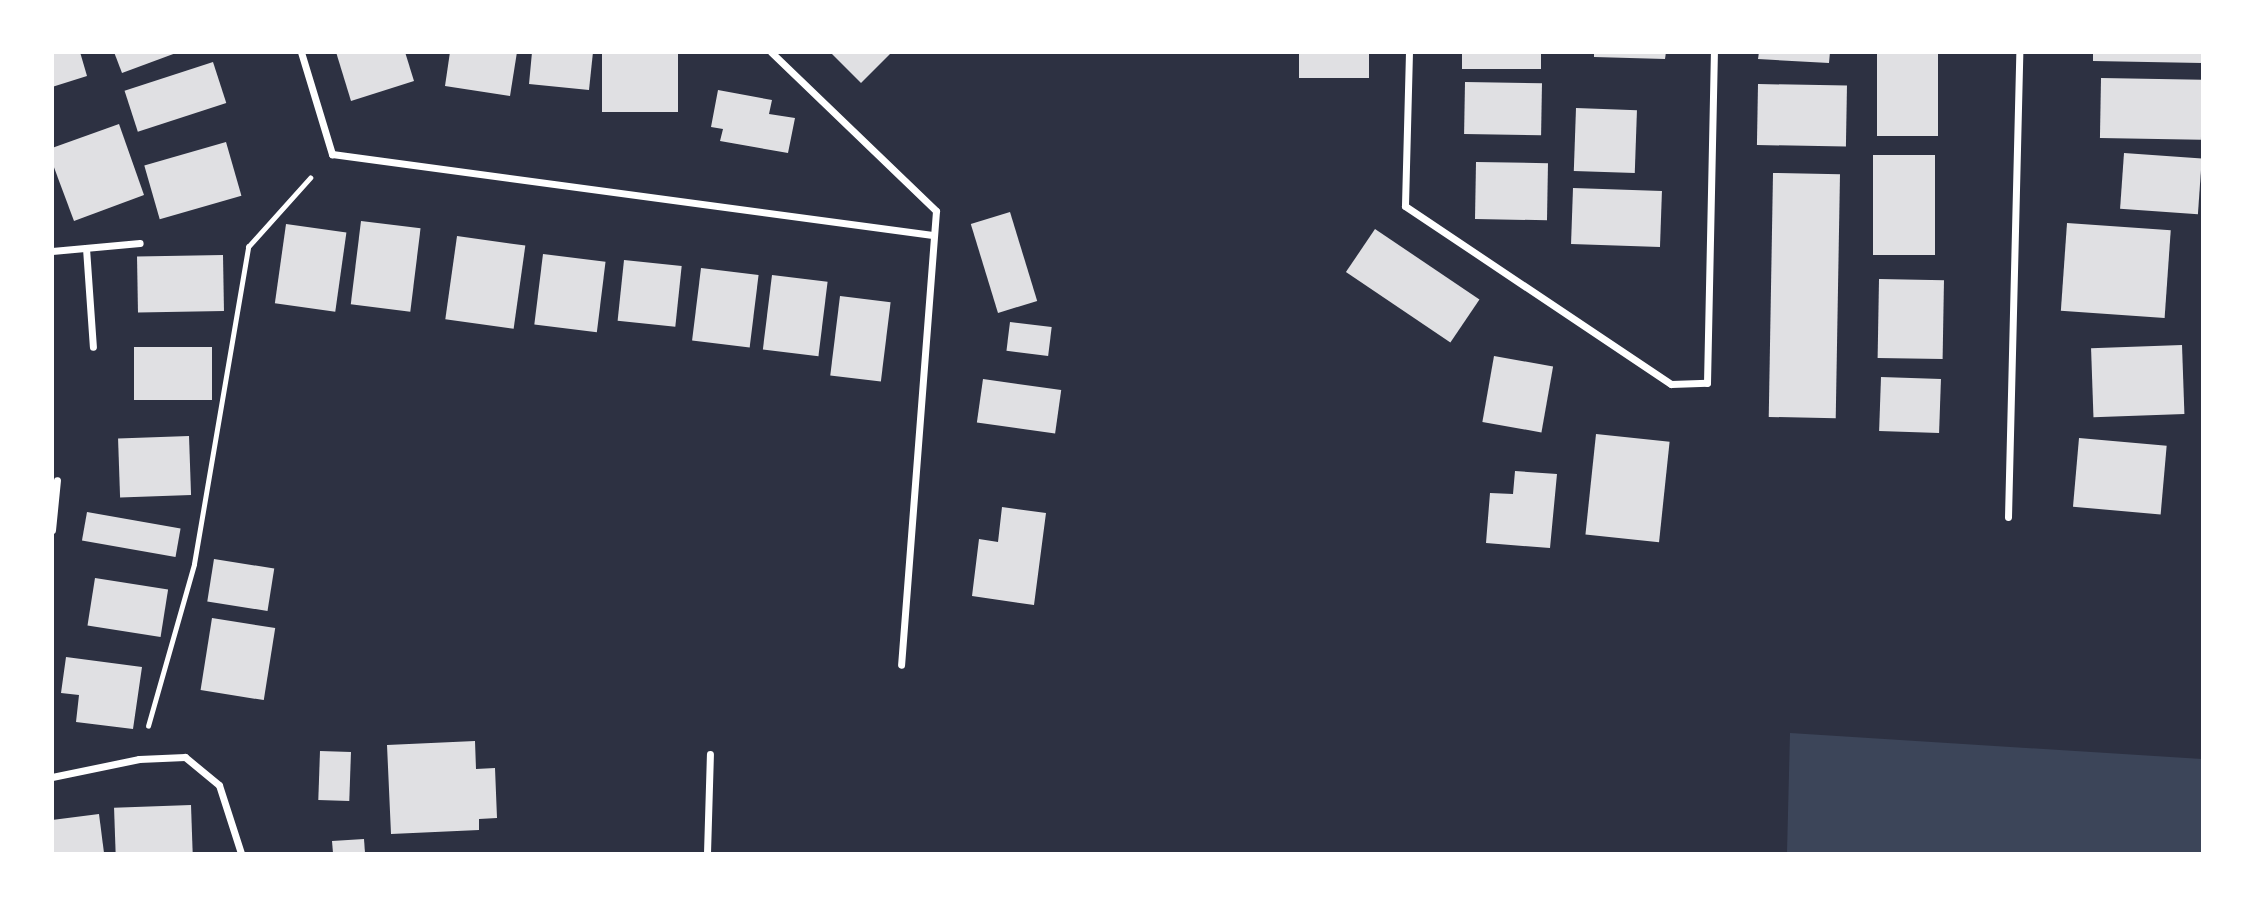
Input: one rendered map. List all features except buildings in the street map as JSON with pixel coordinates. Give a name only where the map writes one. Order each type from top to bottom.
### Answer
[{"type":"street","points":[[301,52],[332,154],[933,235]]},
{"type":"street","points":[[771,52],[936,211],[901,665]]},
{"type":"street","points":[[1409,52],[1405,206],[1671,384],[1707,383],[1714,52]]},
{"type":"street","points":[[2008,517],[2019,52]]},
{"type":"street","points":[[52,251],[140,243]]},
{"type":"street","points":[[86,247],[93,347]]},
{"type":"street","points":[[52,530],[57,480]]},
{"type":"street","points":[[707,853],[710,754]]},
{"type":"street","points":[[52,777],[139,760],[185,757],[219,785],[241,853]]},
{"type":"path","points":[[139,760],[194,564],[248,247],[332,154]]},
{"type":"shaded area","points":[[1790,733],[2202,759],[2202,853],[1787,853]]}]
